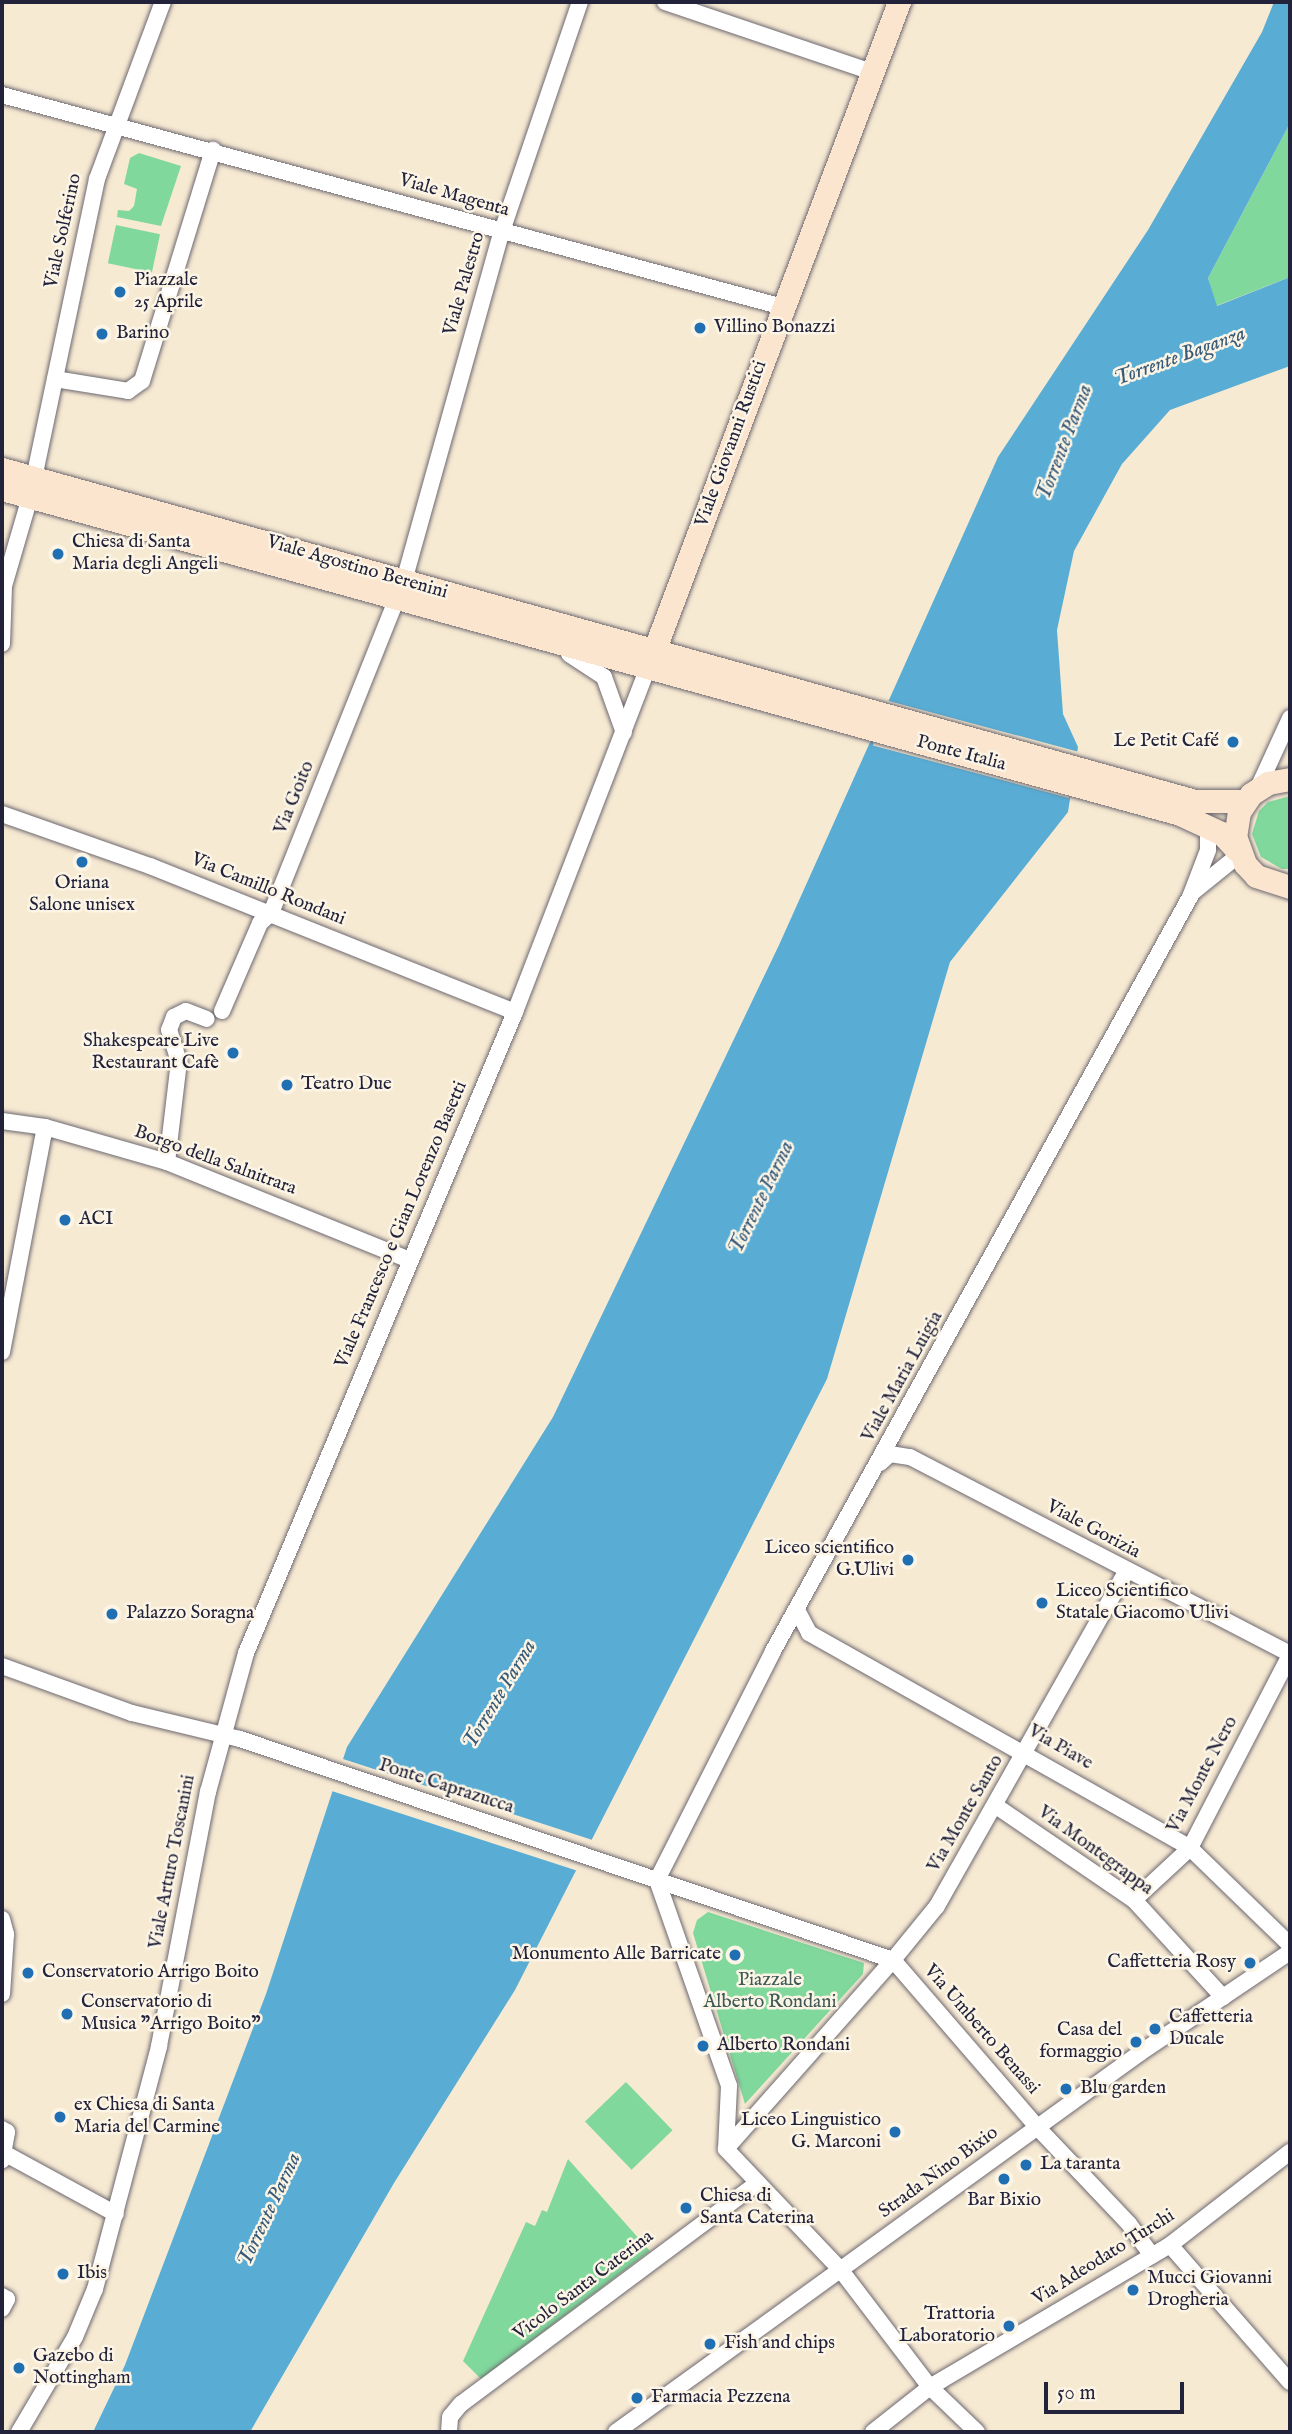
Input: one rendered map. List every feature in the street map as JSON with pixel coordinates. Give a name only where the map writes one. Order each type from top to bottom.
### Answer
[{"type":"main road","name":"Viale Giovanni Rustici","points":[[651,659],[899,2]]},
{"type":"main road","points":[[2,469],[32,487]]},
{"type":"main road","points":[[2,479],[32,487]]},
{"type":"main road","name":"Viale Agostino Berenini","points":[[32,487],[677,667]]},
{"type":"main road","points":[[2,489],[32,487]]},
{"type":"main road","name":"Viale Agostino Berenini","points":[[401,589],[451,611],[651,659]]},
{"type":"main road","name":"Ponte Italia","points":[[677,667],[1201,812],[1226,836],[1256,876],[1290,902]]},
{"type":"main road","name":"Ponte Italia","points":[[1201,812],[1290,779]]},
{"type":"main road","points":[[1238,852],[1235,825],[1251,795]]},
{"type":"main road","points":[[1256,876],[1290,887]]},
{"type":"street","name":"Viale Solferino","points":[[2,644],[4,586],[32,487],[96,180],[163,2]]},
{"type":"street","name":"Viale Palestro","points":[[401,589],[502,231],[580,2]]},
{"type":"street","points":[[665,2],[872,72]]},
{"type":"street","name":"Viale Magenta","points":[[2,95],[213,150],[783,307]]},
{"type":"street","points":[[55,379],[76,379],[128,391],[142,381],[213,150]]},
{"type":"street","name":"Via Goito","points":[[222,1011],[260,923],[271,913],[401,589]]},
{"type":"street","points":[[451,611],[514,639],[588,663],[609,685],[624,733]]},
{"type":"street","name":"Viale Francesco e Gian Lorenzo Basetti","points":[[221,1735],[246,1653],[515,1012],[651,659]]},
{"type":"street","points":[[1251,795],[1290,718]]},
{"type":"street","name":"Viale Maria Luigia","points":[[657,1880],[797,1610],[1190,897],[1209,845],[1201,812]]},
{"type":"street","name":"Via Camillo Rondani","points":[[2,814],[271,913],[515,1012]]},
{"type":"street","name":"Viale Maria Luigia","points":[[1190,897],[1238,852]]},
{"type":"street","points":[[167,1162],[179,1062],[169,1030],[174,1017],[186,1011],[207,1018]]},
{"type":"street","name":"Borgo della Salnitrara","points":[[2,1121],[44,1127],[167,1162],[409,1260]]},
{"type":"street","points":[[2,1352],[44,1127]]},
{"type":"street","name":"Viale Gorizia","points":[[879,1464],[890,1454],[910,1457],[1126,1573],[1290,1654]]},
{"type":"street","name":"Via Monte Santo","points":[[893,1960],[937,1906],[1126,1573]]},
{"type":"street","name":"Via Piave","points":[[797,1610],[809,1633],[1026,1752],[1190,1848],[1290,1945]]},
{"type":"street","name":"Via Monte Nero","points":[[1134,1900],[1190,1848],[1290,1654]]},
{"type":"street","name":"Ponte Caprazucca","points":[[2,1666],[132,1713],[244,1742],[657,1880]]},
{"type":"street","name":"Viale Arturo Toscanini","points":[[19,2432],[75,2337],[95,2289],[159,2046],[221,1735]]},
{"type":"street","name":"Via Montegrappa","points":[[996,1806],[1134,1900],[1223,1997]]},
{"type":"street","points":[[657,1880],[893,1960],[726,2148]]},
{"type":"street","points":[[657,1880],[729,2086],[726,2148],[840,2269],[930,2387],[977,2432]]},
{"type":"street","points":[[2,1919],[6,1934],[2,1994]]},
{"type":"street","name":"Strada Nino Bixio","points":[[616,2432],[840,2269],[1290,1952]]},
{"type":"street","name":"Via Umberto Benassi","points":[[893,1960],[1038,2128],[1129,2224],[1152,2256]]},
{"type":"street","points":[[2,2129],[7,2132],[4,2158],[116,2214]]},
{"type":"street","name":"Via Adeodato Turchi","points":[[873,2432],[930,2387],[1170,2245],[1290,2152]]},
{"type":"street","name":"Vicolo Santa Caterina","points":[[449,2432],[450,2417],[461,2404],[758,2183]]},
{"type":"street","points":[[1170,2245],[1290,2382]]},
{"type":"green space","points":[[1290,123],[1290,277],[1216,306],[1208,278]]},
{"type":"green space","points":[[139,153],[181,166],[161,226],[117,217],[118,210],[129,211],[134,206],[137,189],[124,184],[130,158]]},
{"type":"green space","points":[[116,225],[160,234],[152,273],[108,263]]},
{"type":"green space","points":[[1290,796],[1290,869],[1282,869],[1261,857],[1252,834],[1259,811],[1268,802]]},
{"type":"green space","name":"Piazzale Alberto Rondani","points":[[708,1912],[864,1963],[863,1974],[745,2104],[693,1933],[697,1920]]},
{"type":"green space","points":[[626,2082],[673,2130],[632,2170],[585,2122]]},
{"type":"green space","points":[[568,2159],[650,2251],[481,2379],[463,2361],[526,2222],[535,2226],[542,2210],[547,2212]]},
{"type":"water","points":[[1274,2],[1290,2],[1290,123],[1208,278],[1217,306],[1290,277],[1290,366],[1170,410],[1122,464],[1074,551],[1057,630],[1063,714],[1078,747],[1068,812],[950,962],[827,1379],[515,1990],[394,2183],[250,2432],[93,2432],[125,2365],[266,1994],[347,1747],[553,1417],[779,945],[998,457],[1148,230],[1262,32]]},
{"type":"pier","points":[[885,700],[1081,753],[1069,798],[873,745]]},
{"type":"pier","points":[[340,1758],[594,1841],[583,1873],[329,1790]]},
{"type":"place","name":"Piazzale 25 Aprile","points":[[120,292]]},
{"type":"place","name":"Villino Bonazzi","points":[[700,328]]},
{"type":"place","name":"Barino","points":[[102,334]]},
{"type":"place","name":"Chiesa di Santa Maria degli Angeli","points":[[58,554]]},
{"type":"place","name":"Le Petit Café","points":[[1233,742]]},
{"type":"place","name":"Oriana Salone unisex","points":[[82,862]]},
{"type":"place","name":"Shakespeare Live Restaurant Cafè","points":[[233,1053]]},
{"type":"place","name":"Teatro Due","points":[[287,1085]]},
{"type":"place","name":"ACI","points":[[65,1220]]},
{"type":"place","name":"Liceo scientifico G.Ulivi","points":[[908,1560]]},
{"type":"place","name":"Liceo Scientifico Statale Giacomo Ulivi","points":[[1042,1603]]},
{"type":"place","name":"Palazzo Soragna","points":[[112,1614]]},
{"type":"place","name":"Monumento Alle Barricate","points":[[735,1955]]},
{"type":"place","name":"Caffetteria Rosy","points":[[1250,1963]]},
{"type":"place","name":"Conservatorio Arrigo Boito","points":[[28,1973]]},
{"type":"place","name":"Conservatorio di Musica \"Arrigo Boito\"","points":[[67,2014]]},
{"type":"place","name":"Caffetteria Ducale","points":[[1155,2029]]},
{"type":"place","name":"Casa del formaggio","points":[[1136,2042]]},
{"type":"place","name":"Alberto Rondani","points":[[703,2046]]},
{"type":"place","name":"Blu garden","points":[[1066,2089]]},
{"type":"place","name":"ex Chiesa di Santa Maria del Carmine","points":[[60,2117]]},
{"type":"place","name":"Liceo Linguistico G. Marconi","points":[[895,2132]]},
{"type":"place","name":"La taranta","points":[[1026,2165]]},
{"type":"place","name":"Bar Bixio","points":[[1004,2179]]},
{"type":"place","name":"Chiesa di Santa Caterina","points":[[686,2208]]},
{"type":"place","name":"Ibis","points":[[63,2274]]},
{"type":"place","name":"Mucci Giovanni Drogheria","points":[[1133,2290]]},
{"type":"place","name":"Trattoria Laboratorio","points":[[1009,2326]]},
{"type":"place","name":"Fish and chips","points":[[710,2344]]},
{"type":"place","name":"Gazebo di Nottingham","points":[[19,2368]]},
{"type":"place","name":"Farmacia Pezzena","points":[[637,2398]]},
{"type":"water label","name":"Torrente Baganza","points":[[1180,357]]},
{"type":"water label","name":"Torrente Parma","points":[[1065,443]]},
{"type":"water label","name":"Torrente Parma","points":[[762,1198]]},
{"type":"water label","name":"Torrente Parma","points":[[500,1695]]},
{"type":"water label","name":"Torrente Parma","points":[[270,2210]]}]
